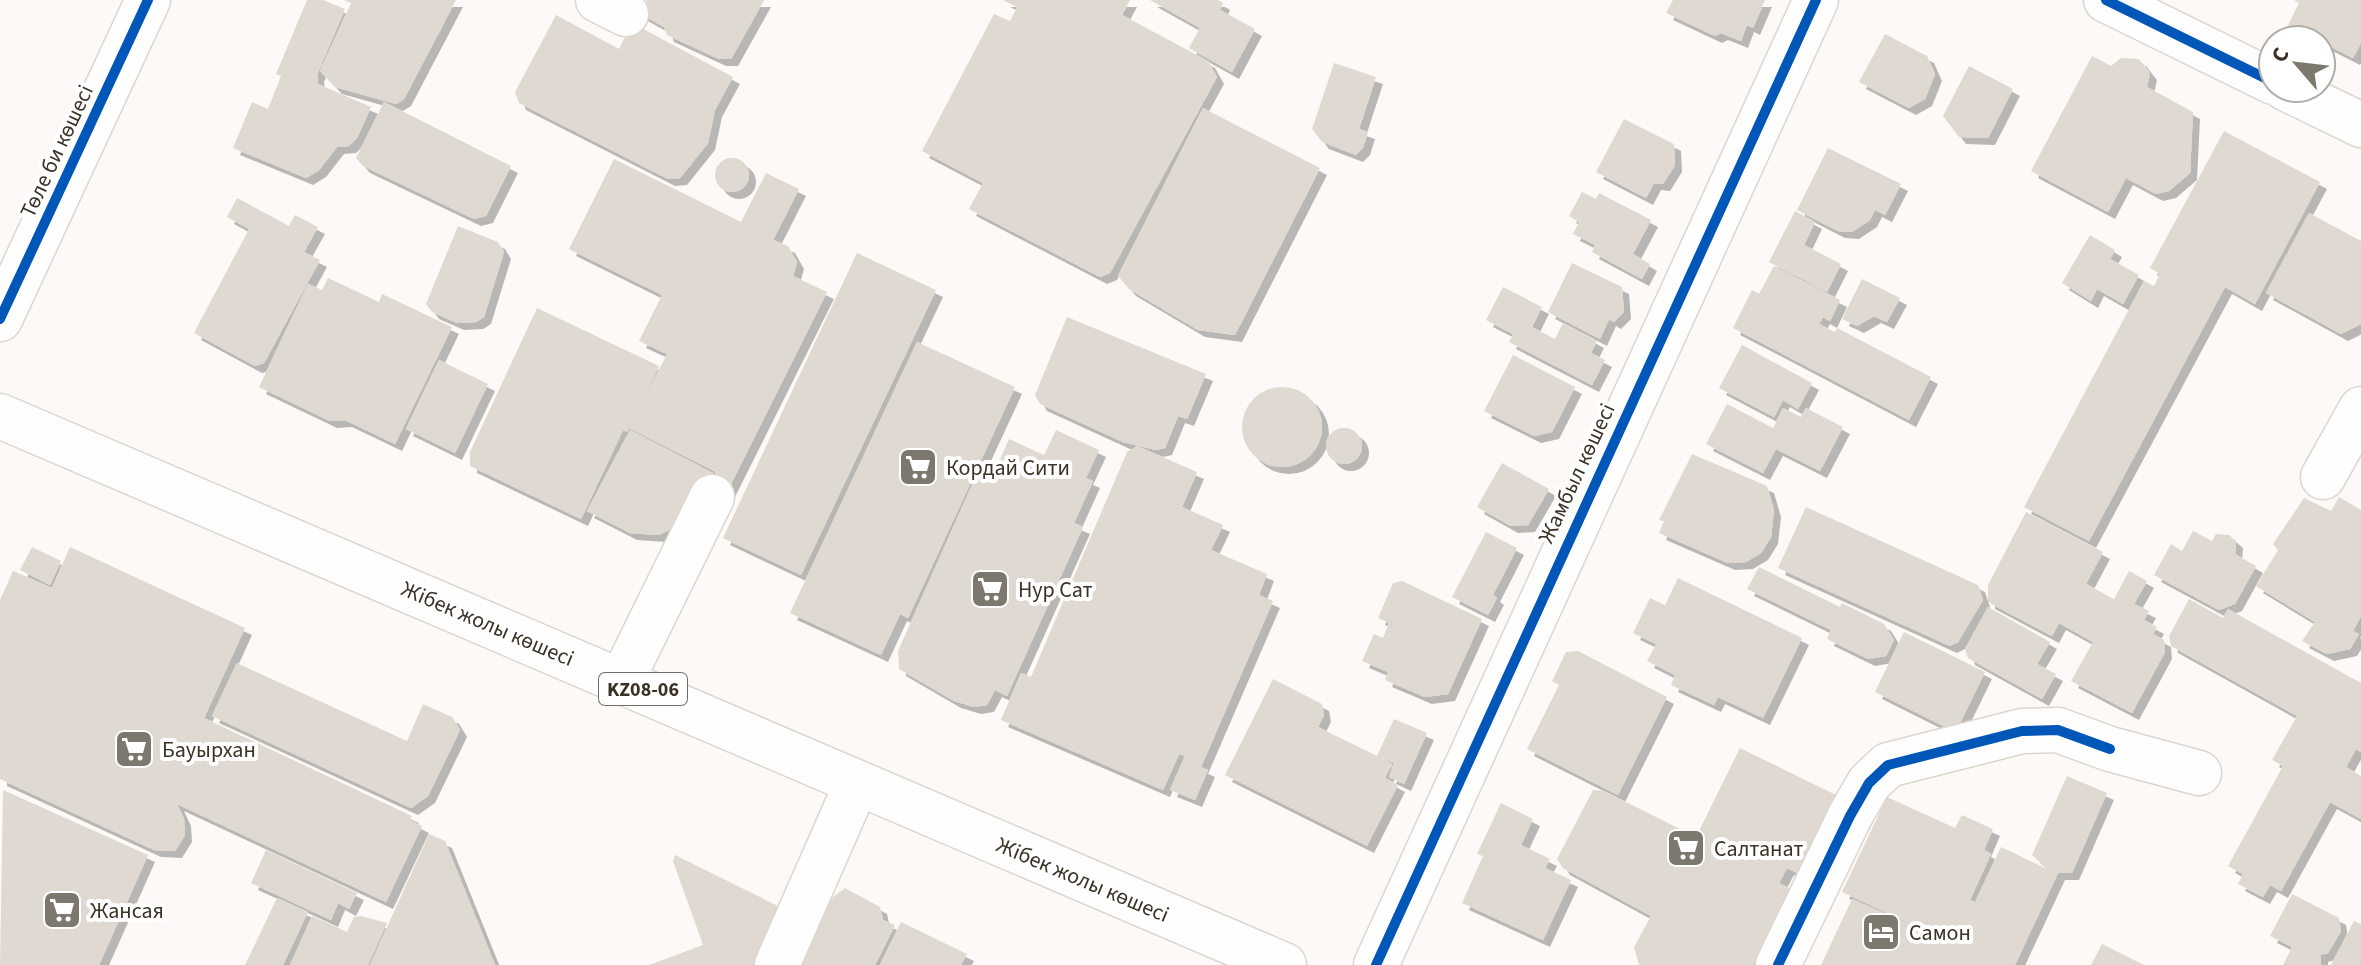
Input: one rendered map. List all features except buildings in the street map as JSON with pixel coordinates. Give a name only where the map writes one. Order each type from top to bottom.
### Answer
[{"type":"main road","name":"Төле би көшесі","points":[[0,319],[148,0]]},
{"type":"main road","name":"Жамбыл көшесі","points":[[1376,965],[1816,0]]},
{"type":"main road","points":[[2106,0],[2257,74]]},
{"type":"main road","points":[[2318,104],[2361,125]]},
{"type":"main road","points":[[2323,477],[2361,409]]},
{"type":"main road","name":"Жібек жолы көшесі","points":[[0,416],[1284,965]]},
{"type":"main road","points":[[622,680],[712,497]]},
{"type":"main road","points":[[1778,965],[1856,805],[1869,783],[1888,765],[2022,731],[2058,730],[2110,749],[2199,773]]},
{"type":"main road","points":[[777,965],[857,783]]},
{"type":"cycle path","points":[[0,319],[148,0]]},
{"type":"cycle path","points":[[1376,965],[1816,0]]},
{"type":"cycle path","points":[[2106,0],[2257,74]]},
{"type":"cycle path","points":[[1778,965],[1850,816],[1869,783],[1888,765],[2022,731],[2058,730],[2110,749]]},
{"type":"place","name":"Кордай Сити","points":[[918,467]]},
{"type":"place","name":"Нур Сат","points":[[990,589]]},
{"type":"place","name":"Бауырхан","points":[[134,749]]},
{"type":"place","name":"Салтанат","points":[[1686,848]]},
{"type":"place","name":"Жансая","points":[[62,910]]},
{"type":"place","name":"Самон","points":[[1881,932]]}]
